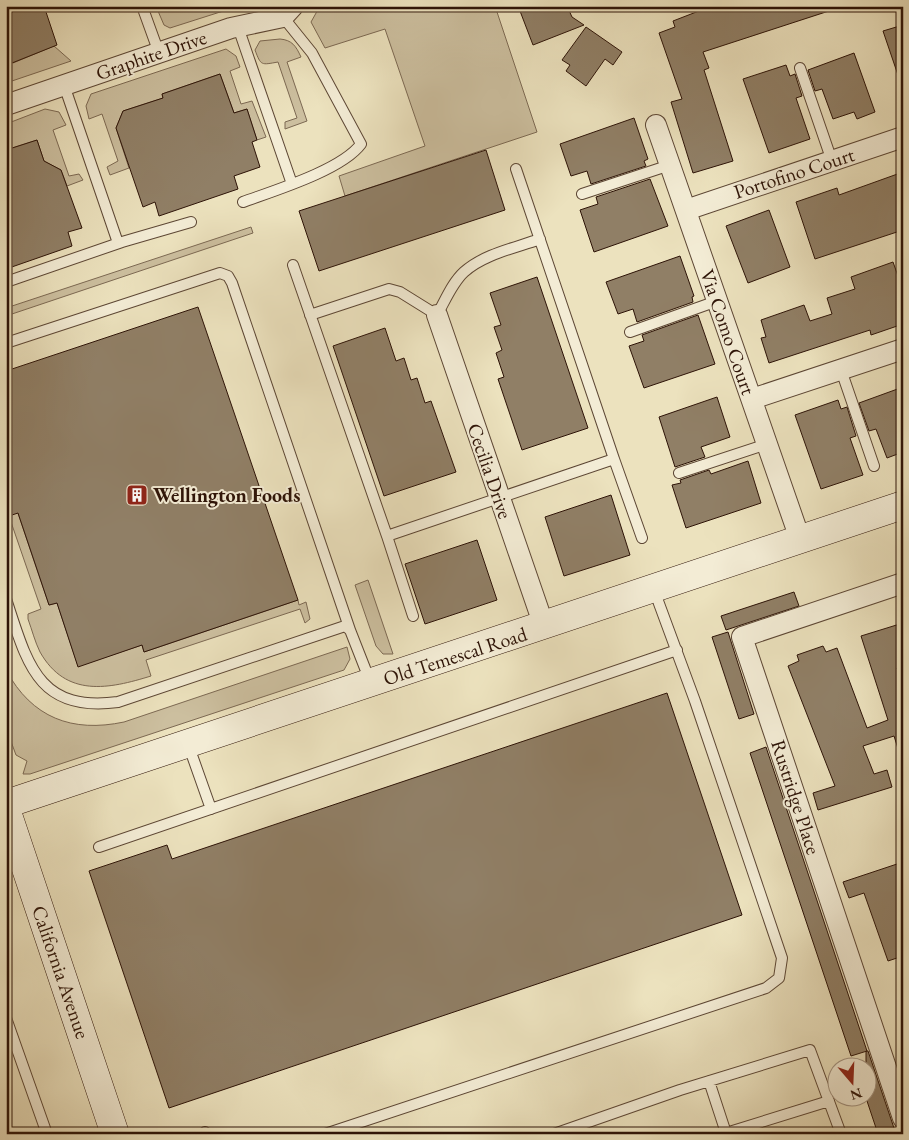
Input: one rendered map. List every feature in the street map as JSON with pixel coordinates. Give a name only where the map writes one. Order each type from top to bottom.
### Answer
[{"type":"street","name":"Graphite Drive","points":[[6,105],[158,52],[288,12]]},
{"type":"street","name":"Via Como Court","points":[[656,125],[800,539]]},
{"type":"street","name":"Portofino Court","points":[[686,210],[903,137]]},
{"type":"street","name":"Cecilia Drive","points":[[437,315],[544,626]]},
{"type":"street","points":[[752,400],[903,349]]},
{"type":"street","name":"Old Temescal Road","points":[[6,804],[903,505]]},
{"type":"street","name":"Rustridge Place","points":[[903,583],[742,637],[903,1118]]},
{"type":"street","name":"California Avenue","points":[[6,809],[115,1134]]},
{"type":"lane","points":[[142,6],[158,52]]},
{"type":"lane","points":[[242,202],[292,184],[334,164],[356,150],[361,144],[288,12]]},
{"type":"lane","points":[[238,27],[292,184]]},
{"type":"lane","points":[[800,68],[832,161]]},
{"type":"lane","points":[[64,85],[118,244]]},
{"type":"lane","points":[[582,194],[670,165]]},
{"type":"lane","points":[[516,169],[642,538]]},
{"type":"lane","points":[[6,282],[118,244],[191,222]]},
{"type":"lane","points":[[310,315],[388,289],[400,292],[437,315],[454,284],[464,272],[486,258],[540,239]]},
{"type":"lane","points":[[293,265],[413,616]]},
{"type":"lane","points":[[6,343],[220,273],[228,276],[232,282],[350,630],[372,683]]},
{"type":"lane","points":[[630,332],[717,301]]},
{"type":"lane","points":[[841,370],[874,466]]},
{"type":"lane","points":[[679,473],[767,444]]},
{"type":"lane","points":[[387,536],[614,458]]},
{"type":"lane","points":[[325,1134],[766,988],[779,978],[782,958],[677,650],[654,589]]},
{"type":"lane","points":[[6,599],[31,668],[41,682],[54,693],[90,704],[118,702],[335,628],[345,626],[350,630]]},
{"type":"lane","points":[[100,847],[677,650]]},
{"type":"lane","points":[[188,744],[211,809]]},
{"type":"lane","points":[[6,1018],[47,1134]]},
{"type":"lane","points":[[554,1134],[708,1081],[810,1050],[826,1093]]},
{"type":"lane","points":[[708,1081],[726,1133],[826,1102]]},
{"type":"lane","points":[[832,1108],[841,1134]]},
{"type":"shaded area","points":[[172,6],[239,6],[170,28],[164,25],[158,11]]},
{"type":"shaded area","points":[[320,6],[495,6],[537,132],[345,196],[339,176],[425,146],[385,29],[325,48],[311,22]]},
{"type":"shaded area","points":[[280,39],[293,44],[301,57],[287,62],[307,121],[285,129],[285,122],[297,118],[278,62],[265,64],[260,62],[255,50],[260,41]]},
{"type":"shaded area","points":[[6,45],[13,63],[54,46],[71,61],[6,83]]},
{"type":"shaded area","points":[[226,49],[236,56],[240,67],[230,71],[241,104],[252,101],[266,137],[257,140],[247,109],[234,113],[220,74],[162,94],[163,98],[123,111],[116,128],[129,168],[110,175],[107,167],[118,161],[102,114],[89,119],[86,106],[91,94]]},
{"type":"shaded area","points":[[45,109],[59,112],[66,125],[53,130],[69,176],[79,174],[83,180],[67,186],[61,170],[44,161],[37,140],[6,150],[6,124]]},
{"type":"shaded area","points":[[251,227],[253,233],[6,316],[6,308]]},
{"type":"shaded area","points":[[6,478],[49,605],[57,603],[78,666],[142,645],[144,652],[298,600],[299,605],[306,602],[310,619],[305,623],[300,609],[146,660],[151,676],[135,681],[104,686],[90,686],[75,683],[62,677],[51,667],[40,652],[28,619],[28,614],[41,609],[11,522],[6,523]]},
{"type":"shaded area","points":[[368,580],[393,654],[383,654],[376,646],[355,585]]},
{"type":"shaded area","points":[[347,647],[350,659],[344,670],[30,774],[23,774],[27,761],[16,755],[6,728],[6,670],[28,700],[55,718],[71,723],[105,725],[124,722]]},
{"type":"building","points":[[6,6],[44,6],[57,45],[12,63],[6,45]]},
{"type":"building","points":[[533,6],[567,6],[572,17],[584,25],[533,45],[520,11]]},
{"type":"building","points":[[703,6],[835,6],[835,9],[703,52],[709,68],[704,70],[733,161],[693,173],[671,102],[682,99],[659,33],[675,27],[673,21],[704,9]]},
{"type":"building","points":[[903,25],[903,80],[900,81],[883,31]]},
{"type":"building","points":[[586,27],[622,52],[613,65],[605,59],[586,86],[566,71],[570,65],[562,60]]},
{"type":"building","points":[[854,53],[875,112],[857,119],[854,112],[833,119],[822,89],[815,91],[808,70]]},
{"type":"building","points":[[786,65],[790,76],[795,74],[802,96],[796,98],[810,139],[769,153],[743,79]]},
{"type":"building","points":[[220,74],[234,113],[247,109],[257,140],[252,142],[260,167],[234,176],[238,189],[159,216],[155,202],[143,207],[116,128],[123,111],[163,98],[162,94]]},
{"type":"building","points":[[634,118],[648,159],[644,161],[646,166],[591,184],[587,171],[571,176],[560,144]]},
{"type":"building","points":[[37,140],[44,161],[61,170],[82,228],[68,232],[72,246],[6,269],[6,150]]},
{"type":"building","points":[[486,150],[505,210],[319,271],[299,211]]},
{"type":"building","points":[[903,172],[903,230],[815,259],[796,202],[837,188],[839,195]]},
{"type":"building","points":[[650,179],[668,226],[594,252],[580,210],[598,204],[596,197]]},
{"type":"building","points":[[769,210],[790,267],[748,283],[726,226]]},
{"type":"building","points":[[680,256],[694,296],[692,297],[693,302],[637,322],[633,309],[618,314],[606,282]]},
{"type":"building","points":[[893,262],[903,290],[903,324],[871,335],[870,330],[769,363],[761,338],[766,337],[761,320],[804,305],[810,321],[832,314],[827,298],[855,289],[851,277]]},
{"type":"building","points":[[537,277],[588,428],[522,450],[498,379],[504,377],[496,353],[502,350],[494,327],[501,325],[490,293]]},
{"type":"building","name":"Wellington Foods","points":[[198,307],[298,600],[144,652],[142,645],[78,667],[57,603],[49,605],[18,513],[6,517],[6,371]]},
{"type":"building","points":[[698,315],[715,364],[644,388],[629,346],[644,341],[642,335]]},
{"type":"building","points":[[385,328],[396,361],[404,358],[411,380],[417,378],[425,403],[431,401],[456,472],[384,496],[333,346]]},
{"type":"building","points":[[903,387],[903,452],[887,458],[876,429],[869,431],[859,403]]},
{"type":"building","points":[[717,397],[730,437],[701,447],[705,457],[675,467],[659,417]]},
{"type":"building","points":[[838,400],[841,409],[847,407],[856,436],[850,438],[863,475],[821,489],[795,415]]},
{"type":"building","points":[[748,461],[761,503],[686,528],[672,485],[681,483],[680,480],[709,470],[711,474]]},
{"type":"building","points":[[611,495],[630,555],[564,576],[545,517]]},
{"type":"building","points":[[477,540],[497,600],[425,624],[405,564]]},
{"type":"building","points":[[794,592],[799,606],[726,630],[721,616]]},
{"type":"building","points":[[903,623],[903,666],[897,668],[903,686],[903,755],[900,755],[894,736],[863,746],[874,774],[887,770],[892,787],[818,810],[813,793],[835,786],[788,666],[799,661],[797,655],[823,646],[826,652],[837,648],[867,728],[888,720],[861,636]]},
{"type":"building","points":[[728,632],[754,714],[739,719],[712,637]]},
{"type":"building","points":[[667,693],[742,915],[169,1108],[89,871],[167,845],[172,859]]},
{"type":"building","points":[[766,747],[867,1051],[851,1056],[750,753]]},
{"type":"building","points":[[903,862],[903,956],[888,961],[864,893],[849,898],[843,882]]},
{"type":"building","points":[[866,1051],[868,1051],[870,1058],[866,1058]]},
{"type":"building","points":[[876,1075],[896,1134],[878,1134],[869,1108],[876,1108]]},
{"type":"place","name":"Wellington Foods","points":[[137,495]]}]
